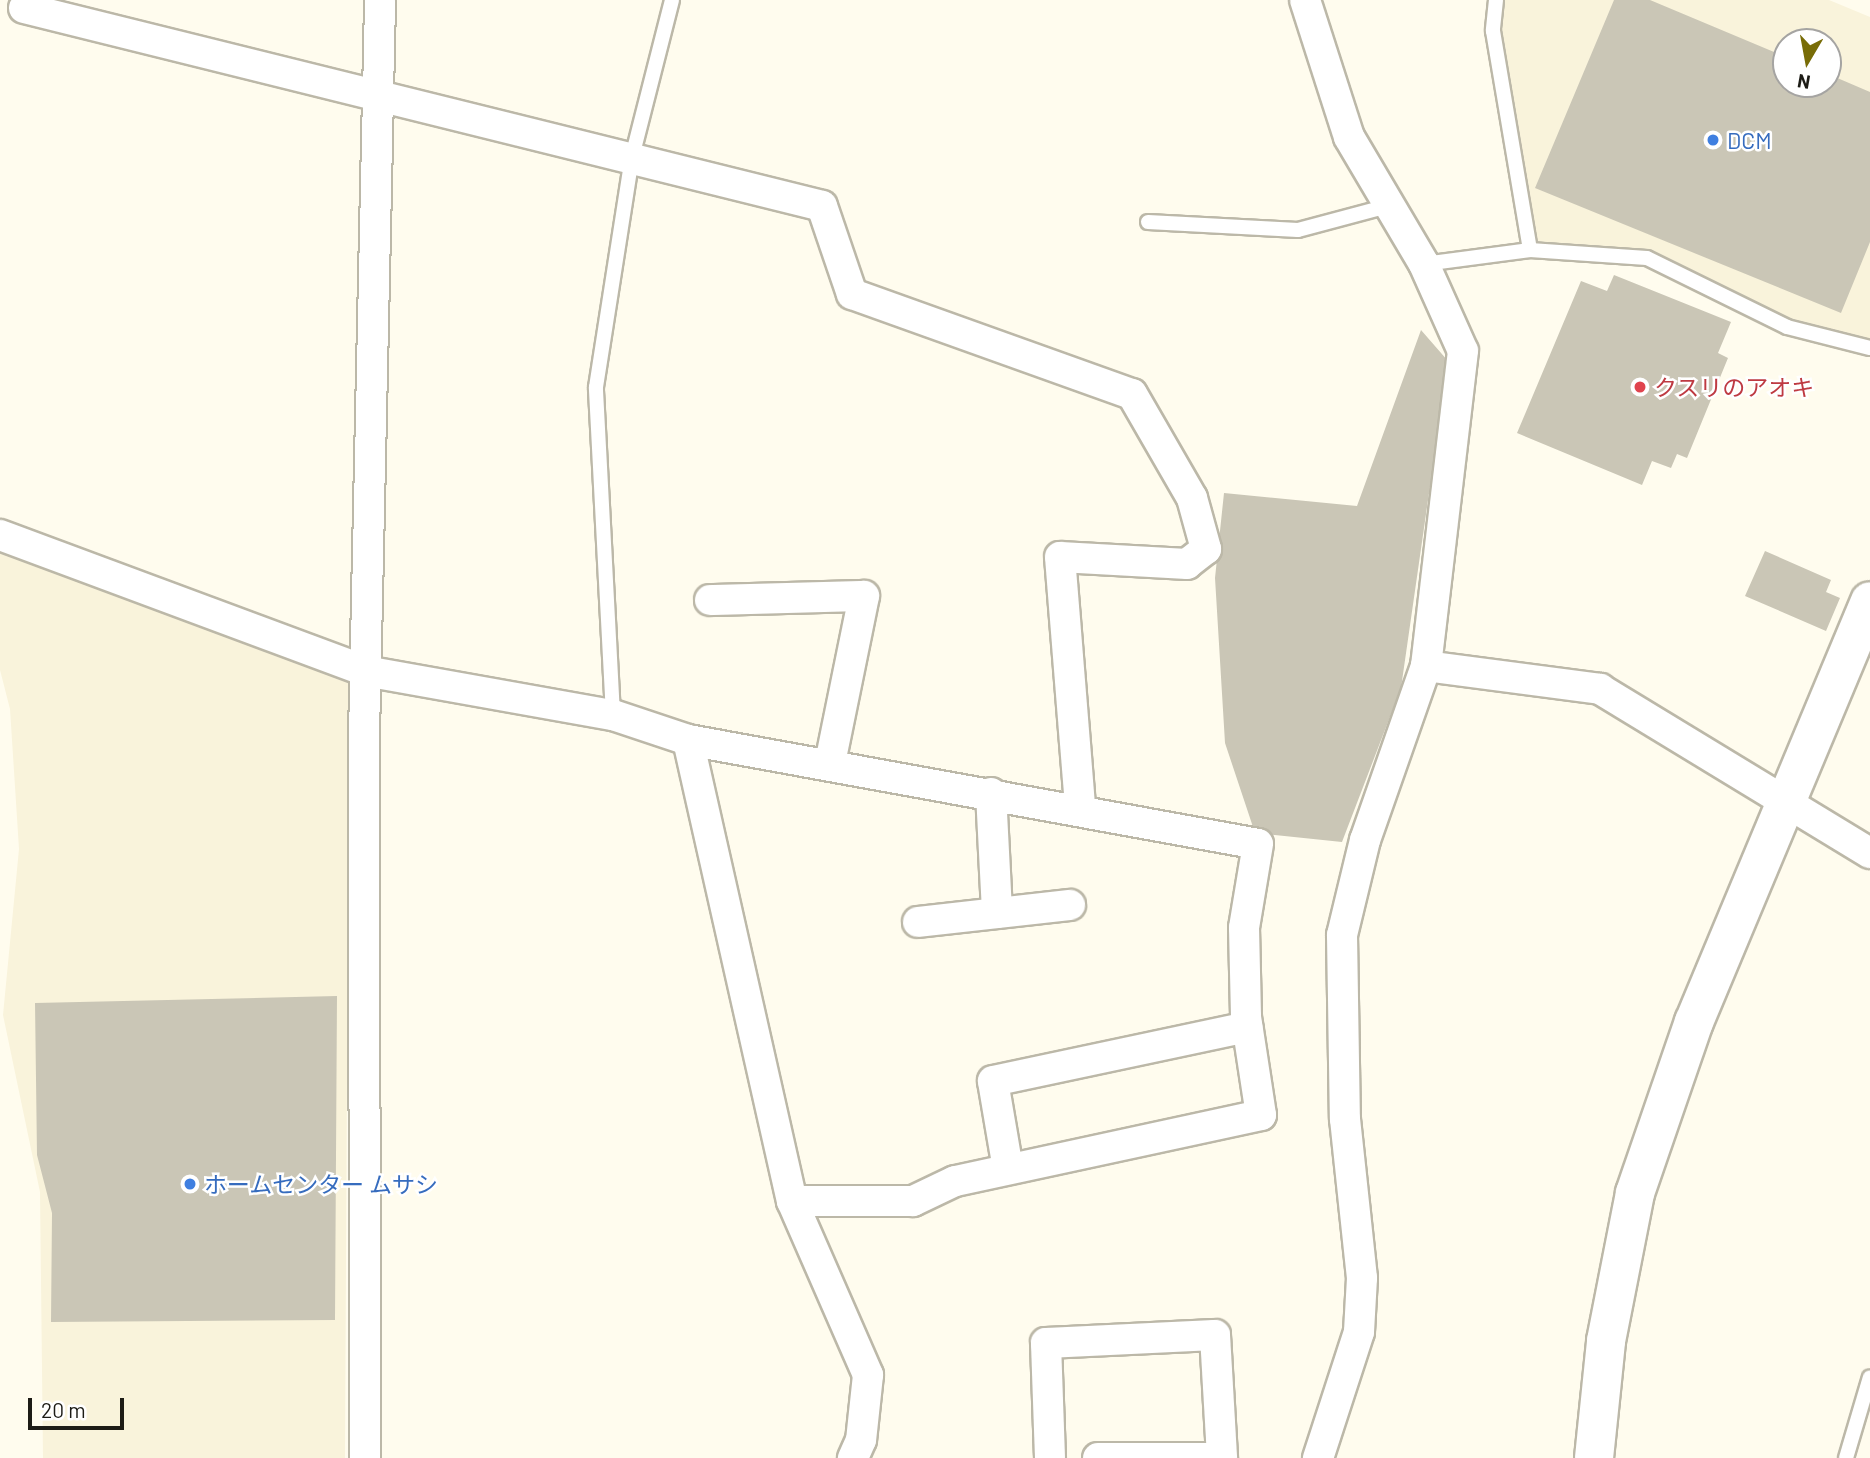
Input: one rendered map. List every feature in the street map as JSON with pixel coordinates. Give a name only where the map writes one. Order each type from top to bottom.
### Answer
[{"type":"street","points":[[365,1458],[365,671],[380,0]]},
{"type":"street","points":[[1305,0],[1349,137],[1392,205],[1424,264],[1463,351],[1426,666],[1365,840],[1342,936],[1345,1119],[1362,1278],[1359,1332],[1318,1458]]},
{"type":"street","points":[[24,8],[822,206],[852,294],[1132,394],[1192,498],[1206,549],[1187,564],[1059,557],[1080,808]]},
{"type":"street","points":[[0,535],[365,671],[613,715],[688,740],[1080,808],[1258,844],[1244,928],[1247,1027],[1261,1115],[955,1181],[912,1200],[792,1201]]},
{"type":"street","points":[[710,600],[864,596],[830,763]]},
{"type":"street","points":[[1594,1458],[1606,1341],[1635,1193],[1694,1022],[1870,601]]},
{"type":"street","points":[[1426,666],[1600,689],[1870,853]]},
{"type":"street","points":[[688,740],[792,1201],[868,1375],[861,1440],[853,1458]]},
{"type":"street","points":[[991,793],[997,913]]},
{"type":"street","points":[[918,922],[1070,905]]},
{"type":"street","points":[[1008,1169],[993,1081],[1247,1027]]},
{"type":"street","points":[[1050,1458],[1046,1343],[1215,1335],[1221,1458],[1098,1458]]},
{"type":"lane","points":[[613,715],[596,387],[632,157],[673,0]]},
{"type":"lane","points":[[1496,0],[1493,31],[1530,250]]},
{"type":"lane","points":[[1148,222],[1298,230],[1392,205]]},
{"type":"lane","points":[[1424,264],[1530,250],[1647,258],[1787,327],[1870,348]]},
{"type":"lane","points":[[1846,1458],[1870,1377]]},
{"type":"shaded area","name":"DCM","points":[[1504,0],[1829,0],[1870,17],[1870,339],[1790,319],[1639,249],[1538,244],[1500,31]]},
{"type":"shaded area","points":[[0,547],[349,682],[345,1458],[43,1458],[40,1192],[3,1015],[19,849],[10,709],[0,670]]},
{"type":"building","name":"DCM","points":[[1614,0],[1650,0],[1772,51],[1772,98],[1842,98],[1842,80],[1870,92],[1870,242],[1841,313],[1535,188]]},
{"type":"building","points":[[1614,275],[1731,322],[1718,353],[1728,358],[1687,458],[1677,454],[1671,468],[1652,461],[1642,485],[1517,433],[1581,281],[1607,291]]},
{"type":"building","points":[[1421,330],[1448,361],[1401,688],[1342,842],[1255,833],[1225,743],[1215,578],[1224,493],[1357,506]]},
{"type":"building","points":[[1765,551],[1831,580],[1826,592],[1840,598],[1826,631],[1745,596]]},
{"type":"building","name":"ホームセンター ムサシ","points":[[337,996],[335,1320],[51,1322],[52,1213],[37,1155],[35,1003]]},
{"type":"place","name":"DCM","points":[[1713,140]]},
{"type":"place","name":"クスリのアオキ","points":[[1640,387]]},
{"type":"place","name":"ホームセンター ムサシ","points":[[190,1184]]}]
